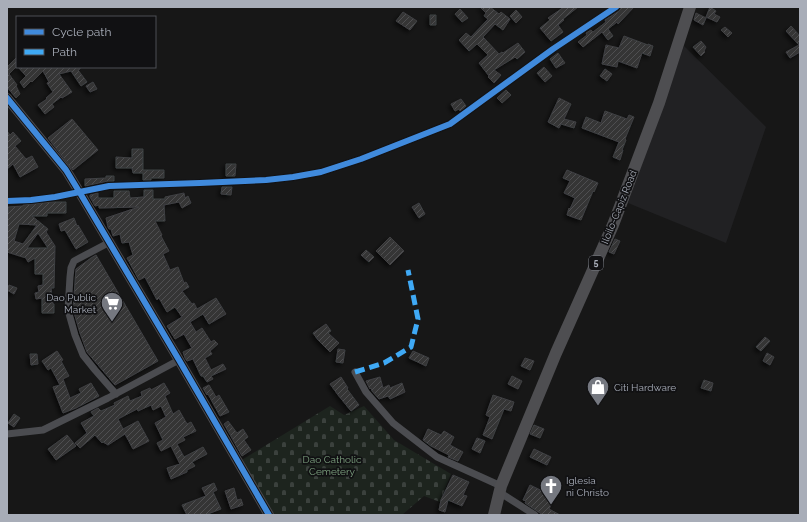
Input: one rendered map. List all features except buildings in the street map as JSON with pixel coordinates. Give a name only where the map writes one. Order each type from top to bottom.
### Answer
[{"type":"highway","name":"Iloilo-Capiz Road","points":[[494,515],[500,489],[556,354],[613,225],[659,103],[690,7]]},
{"type":"street","points":[[7,201],[55,197],[109,186],[266,180],[321,172],[361,159],[450,124],[553,49],[616,7]]},
{"type":"street","points":[[7,98],[66,170],[110,242],[268,515]]},
{"type":"street","points":[[110,242],[74,261],[71,268],[68,310],[75,335],[83,355],[116,394]]},
{"type":"street","points":[[7,434],[43,430],[116,394],[179,360]]},
{"type":"street","points":[[355,372],[366,392],[393,423],[437,457],[500,489],[534,515]]},
{"type":"shaded area","points":[[684,46],[766,127],[726,243],[628,203]]},
{"type":"green space","name":"Dao Catholic Cemetery","points":[[330,406],[344,415],[364,406],[394,440],[451,474],[440,502],[424,496],[402,515],[273,515],[240,461]]},
{"type":"marked path","points":[[355,372],[384,363],[411,347],[418,319],[408,270]]},
{"type":"cycle path","points":[[7,201],[55,197],[109,186],[266,180],[321,172],[361,159],[450,124],[553,49],[616,7]]},
{"type":"cycle path","points":[[7,98],[66,170],[269,515]]},
{"type":"place","name":"Dao Public Market","points":[[112,322]]},
{"type":"place","name":"Citi Hardware","points":[[598,406]]},
{"type":"place","name":"Iglesia ni Christo","points":[[551,506]]}]
